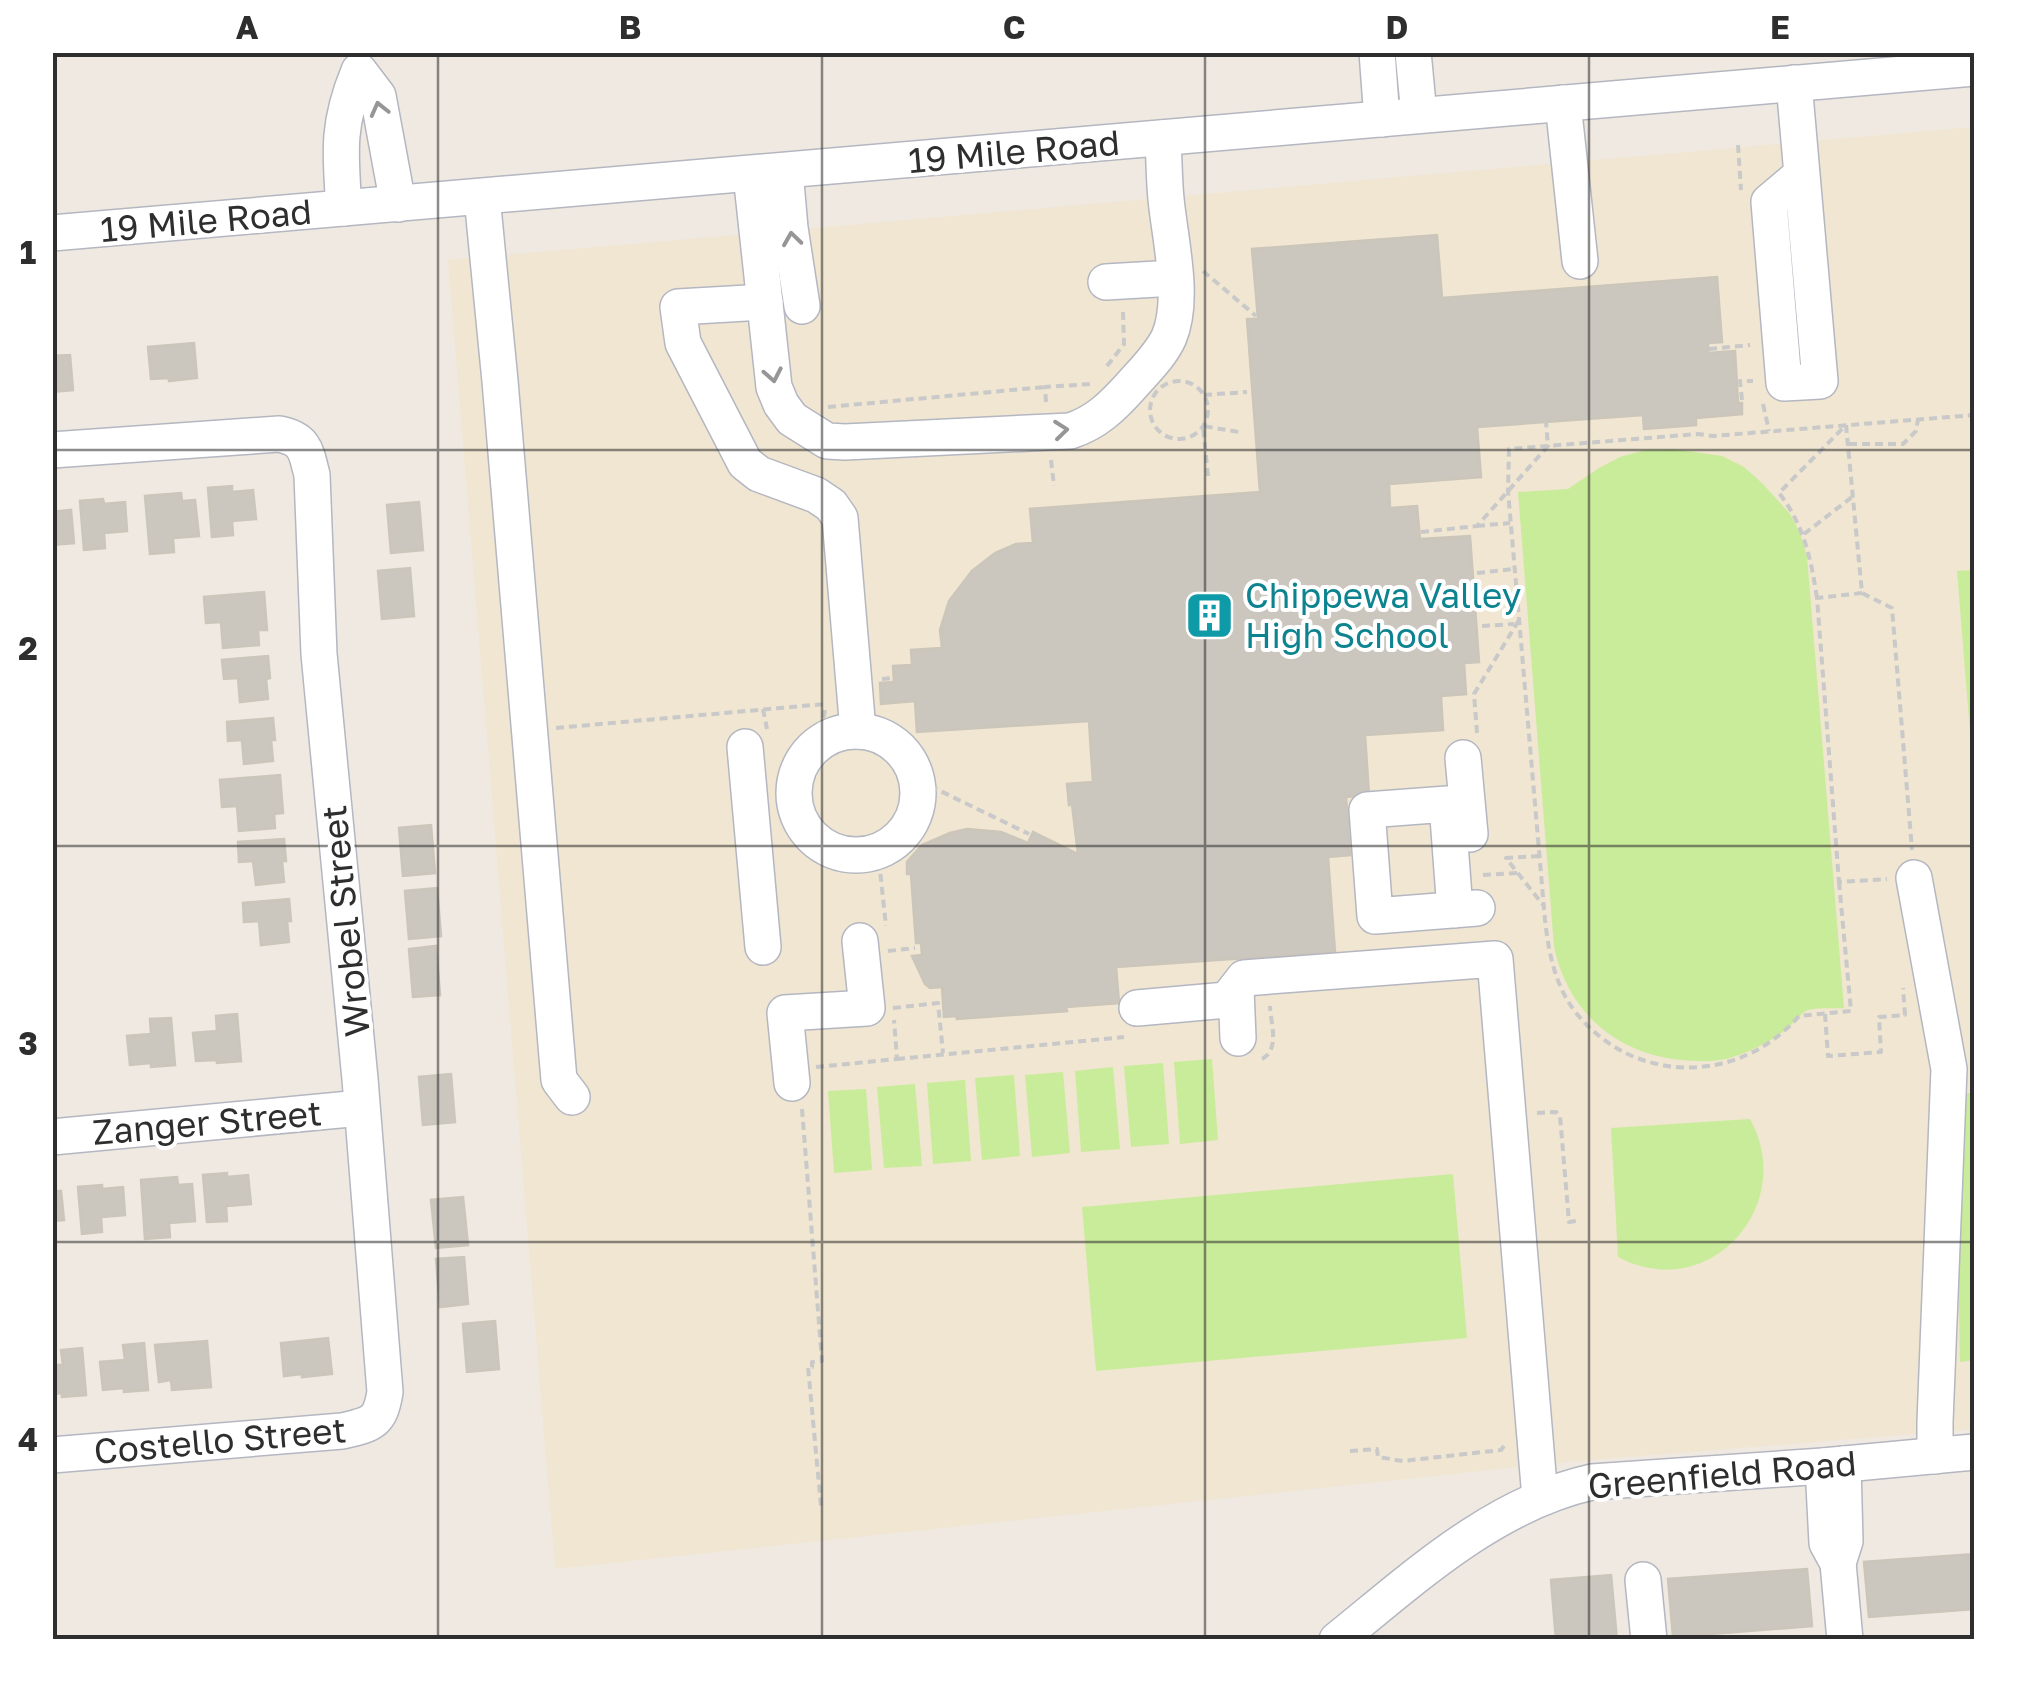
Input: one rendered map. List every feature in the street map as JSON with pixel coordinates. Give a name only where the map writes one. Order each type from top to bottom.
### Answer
[{"type":"street","points":[[1377,52],[1382,118]]},
{"type":"street","points":[[1413,52],[1419,115]]},
{"type":"street","points":[[358,62],[378,96],[398,204]]},
{"type":"street","points":[[344,208],[341,131],[358,62]]},
{"type":"street","name":"19 Mile Road","points":[[52,234],[1974,68]]},
{"type":"street","points":[[1794,84],[1802,175],[1820,381],[1784,383],[1769,202],[1802,175]]},
{"type":"street","points":[[1564,104],[1580,261]]},
{"type":"street","points":[[768,172],[765,299],[770,371],[781,404],[792,419],[826,441],[845,442],[1070,431],[1086,426],[1106,412],[1168,340],[1188,274],[1165,194],[1162,138]]},
{"type":"street","points":[[745,747],[806,829],[837,852],[856,855],[892,844],[915,813],[916,775],[908,758],[868,726],[840,518],[831,505],[816,495],[760,474],[745,463],[683,343],[678,307],[765,299],[818,310],[768,172]]},
{"type":"street","points":[[482,197],[559,1080],[572,1097]]},
{"type":"street","points":[[1113,282],[1188,274]]},
{"type":"street","name":"Wrobel Street","points":[[52,450],[279,434],[293,437],[305,448],[312,475],[319,654],[384,1369],[382,1411]]},
{"type":"street","points":[[777,787],[797,774],[806,756],[820,742],[868,726]]},
{"type":"street","points":[[1463,758],[1457,804],[1469,898],[1482,960]]},
{"type":"street","points":[[762,947],[777,787]]},
{"type":"street","points":[[1457,804],[1367,810],[1375,916],[1469,898]]},
{"type":"street","points":[[1914,878],[1962,1070],[1934,1422],[1936,1456]]},
{"type":"street","points":[[797,1096],[785,1013],[866,1008],[874,946]]},
{"type":"street","points":[[1131,1022],[1227,1000],[1252,983],[1494,959],[1540,1498]]},
{"type":"street","points":[[1250,1049],[1252,983]]},
{"type":"street","name":"Zanger Street","points":[[52,1137],[361,1108]]},
{"type":"street","name":"Costello Street","points":[[52,1455],[342,1431],[362,1426],[382,1411]]},
{"type":"street","name":"Greenfield Road","points":[[1337,1640],[1497,1520],[1566,1488],[1592,1482],[1974,1452]]},
{"type":"street","points":[[1833,1465],[1827,1544],[1838,1563],[1846,1640]]},
{"type":"street","points":[[1643,1580],[1649,1640]]},
{"type":"path","points":[[1188,274],[1256,316]]},
{"type":"path","points":[[1103,372],[1124,344],[1113,282]]},
{"type":"path","points":[[1710,348],[1755,345]]},
{"type":"path","points":[[1742,400],[1740,381],[1758,380]]},
{"type":"path","points":[[827,407],[1095,382]]},
{"type":"path","points":[[1188,382],[1196,387],[1204,396],[1208,412],[1202,426],[1185,438],[1168,436],[1155,426],[1150,410],[1155,394],[1169,383],[1188,382]]},
{"type":"path","points":[[1045,388],[1046,402]]},
{"type":"path","points":[[1204,396],[1247,392]]},
{"type":"path","points":[[1846,425],[1780,494],[1804,534],[1817,598],[1851,1012],[1799,1016],[1784,1034],[1724,1064],[1698,1068],[1645,1061],[1613,1046],[1576,1013],[1550,959],[1510,523],[1509,449],[1974,414]]},
{"type":"path","points":[[1848,444],[1903,444],[1912,437],[1918,419]]},
{"type":"path","points":[[1476,526],[1548,446],[1546,422]]},
{"type":"path","points":[[1846,425],[1862,592]]},
{"type":"path","points":[[1202,426],[1239,432]]},
{"type":"path","points":[[1202,426],[1208,476]]},
{"type":"path","points":[[1050,450],[1054,486]]},
{"type":"path","points":[[1804,534],[1853,496]]},
{"type":"path","points":[[1421,532],[1510,523]]},
{"type":"path","points":[[1477,573],[1514,569]]},
{"type":"path","points":[[1817,598],[1862,592],[1892,608],[1914,878],[1839,882]]},
{"type":"path","points":[[1482,626],[1518,622]]},
{"type":"path","points":[[1463,758],[1478,756],[1474,694],[1518,622]]},
{"type":"path","points":[[544,729],[825,702],[823,723],[793,753],[777,787],[793,829],[807,846],[826,859],[848,865],[892,857],[910,844],[923,825],[930,804],[924,760],[914,745],[902,732],[868,726]]},
{"type":"path","points":[[930,786],[1030,834]]},
{"type":"path","points":[[1539,856],[1506,858],[1543,905]]},
{"type":"path","points":[[1469,898],[1518,874]]},
{"type":"path","points":[[874,946],[915,948]]},
{"type":"path","points":[[1825,1014],[1828,1056],[1882,1052],[1879,1017],[1905,1015],[1902,976]]},
{"type":"path","points":[[1250,1049],[1267,1057],[1273,1049],[1252,983]]},
{"type":"path","points":[[893,1008],[938,1003],[944,1055]]},
{"type":"path","points":[[898,1059],[944,1055],[1131,1022]]},
{"type":"path","points":[[797,1096],[822,1361],[812,1362],[808,1368],[821,1506]]},
{"type":"path","points":[[1508,1115],[1556,1112],[1560,1116],[1568,1222],[1576,1221]]},
{"type":"path","points":[[1350,1451],[1377,1449],[1378,1457],[1403,1461],[1501,1450],[1509,1438]]},
{"type":"shaded area","points":[[1974,127],[1974,1429],[1567,1462],[555,1569],[448,260]]},
{"type":"green space","points":[[1673,449],[1722,456],[1744,467],[1790,514],[1800,533],[1807,556],[1844,1008],[1806,1011],[1766,1043],[1737,1056],[1711,1061],[1658,1056],[1616,1039],[1583,1010],[1561,970],[1554,947],[1518,492],[1568,489],[1620,457],[1645,450]]},
{"type":"green space","points":[[1974,570],[1974,781],[1957,571]]},
{"type":"green space","points":[[1212,1059],[1218,1140],[1180,1144],[1174,1062]]},
{"type":"green space","points":[[1163,1063],[1169,1144],[1131,1147],[1124,1066]]},
{"type":"green space","points":[[1113,1067],[1120,1149],[1081,1152],[1075,1071]]},
{"type":"green space","points":[[1063,1072],[1070,1153],[1032,1157],[1025,1075]]},
{"type":"green space","points":[[1014,1075],[1020,1156],[982,1160],[975,1078]]},
{"type":"green space","points":[[965,1080],[971,1161],[933,1164],[927,1083]]},
{"type":"green space","points":[[915,1084],[922,1166],[884,1168],[877,1087]]},
{"type":"green space","points":[[866,1089],[872,1170],[834,1173],[828,1091]]},
{"type":"green space","points":[[1955,1093],[1974,1093],[1974,1360],[1960,1362]]},
{"type":"green space","points":[[1750,1119],[1762,1152],[1762,1184],[1753,1214],[1736,1239],[1712,1257],[1683,1268],[1651,1268],[1618,1257],[1611,1128]]},
{"type":"green space","points":[[1453,1174],[1467,1338],[1096,1371],[1082,1207]]},
{"type":"building","name":"Chippewa Valley High School","points":[[1437,235],[1442,298],[1717,277],[1722,342],[1708,343],[1708,353],[1735,351],[1742,414],[1696,418],[1696,425],[1644,429],[1643,415],[1477,427],[1481,477],[1389,484],[1390,508],[1417,506],[1420,539],[1470,536],[1479,662],[1464,663],[1466,694],[1441,696],[1443,730],[1365,735],[1369,795],[1346,797],[1350,855],[1328,857],[1335,952],[1116,967],[1119,1003],[1066,1007],[1067,1011],[944,1017],[942,987],[930,988],[925,984],[912,956],[922,955],[921,943],[916,943],[907,862],[922,845],[967,829],[1001,832],[1028,843],[1033,832],[1078,854],[1067,784],[1093,782],[1089,721],[917,732],[915,701],[881,704],[880,683],[894,682],[893,666],[912,665],[911,650],[942,648],[940,630],[949,601],[972,571],[995,553],[1016,544],[1033,543],[1030,509],[1260,492],[1247,319],[1258,319],[1252,249]]},
{"type":"building","points":[[194,343],[197,378],[151,379],[148,347]]},
{"type":"building","points":[[70,355],[73,390],[52,392],[52,356]]},
{"type":"building","points":[[232,486],[232,492],[253,490],[256,519],[232,521],[233,535],[212,537],[208,488]]},
{"type":"building","points":[[181,493],[182,501],[195,500],[199,536],[173,538],[174,552],[150,554],[145,496]]},
{"type":"building","points":[[103,499],[104,504],[125,502],[127,531],[104,533],[105,548],[84,550],[80,501]]},
{"type":"building","points":[[419,502],[423,550],[391,553],[387,505]]},
{"type":"building","points":[[71,510],[74,543],[52,545],[52,512]]},
{"type":"building","points":[[410,568],[414,616],[382,619],[378,571]]},
{"type":"building","points":[[264,592],[267,630],[258,630],[259,645],[223,648],[221,622],[206,623],[204,597]]},
{"type":"building","points":[[268,656],[268,699],[240,702],[238,678],[224,679],[222,660]]},
{"type":"building","points":[[273,718],[273,761],[244,764],[242,740],[228,741],[227,722]]},
{"type":"building","points":[[280,775],[283,813],[274,814],[275,828],[239,831],[237,806],[222,807],[220,780]]},
{"type":"building","points":[[431,825],[435,873],[403,876],[399,828]]},
{"type":"building","points":[[284,839],[284,882],[256,885],[253,861],[239,862],[238,842]]},
{"type":"building","points":[[437,888],[441,936],[409,939],[405,891]]},
{"type":"building","points":[[289,899],[289,942],[261,945],[259,921],[244,922],[243,903]]},
{"type":"building","points":[[436,946],[440,995],[413,997],[409,949]]},
{"type":"building","points":[[237,1014],[241,1061],[196,1061],[193,1033],[217,1031],[216,1016]]},
{"type":"building","points":[[171,1018],[175,1065],[130,1065],[127,1036],[151,1034],[150,1019]]},
{"type":"building","points":[[451,1074],[455,1122],[423,1125],[419,1077]]},
{"type":"building","points":[[227,1173],[227,1177],[248,1175],[251,1204],[226,1206],[227,1221],[207,1222],[203,1175]]},
{"type":"building","points":[[177,1177],[178,1185],[192,1184],[195,1221],[169,1223],[170,1237],[145,1239],[141,1180]]},
{"type":"building","points":[[102,1185],[102,1189],[123,1187],[125,1215],[101,1217],[102,1232],[82,1234],[78,1187]]},
{"type":"building","points":[[61,1191],[64,1220],[52,1221],[52,1192]]},
{"type":"building","points":[[463,1197],[468,1245],[436,1248],[431,1200]]},
{"type":"building","points":[[464,1257],[468,1304],[440,1307],[436,1259]]},
{"type":"building","points":[[495,1321],[499,1369],[467,1372],[463,1324]]},
{"type":"building","points":[[328,1338],[332,1374],[284,1376],[281,1343]]},
{"type":"building","points":[[207,1341],[211,1387],[172,1390],[171,1380],[159,1382],[155,1345]]},
{"type":"building","points":[[144,1343],[148,1390],[103,1390],[100,1362],[125,1360],[123,1345]]},
{"type":"building","points":[[82,1348],[86,1395],[52,1394],[52,1365],[63,1365],[61,1350]]},
{"type":"building","points":[[1974,1554],[1974,1609],[1869,1617],[1864,1562]]},
{"type":"building","points":[[1807,1569],[1812,1626],[1673,1637],[1668,1579]]},
{"type":"building","points":[[1611,1575],[1617,1640],[1556,1640],[1551,1580]]},
{"type":"place","name":"Chippewa Valley High School","points":[[1210,615]]}]
